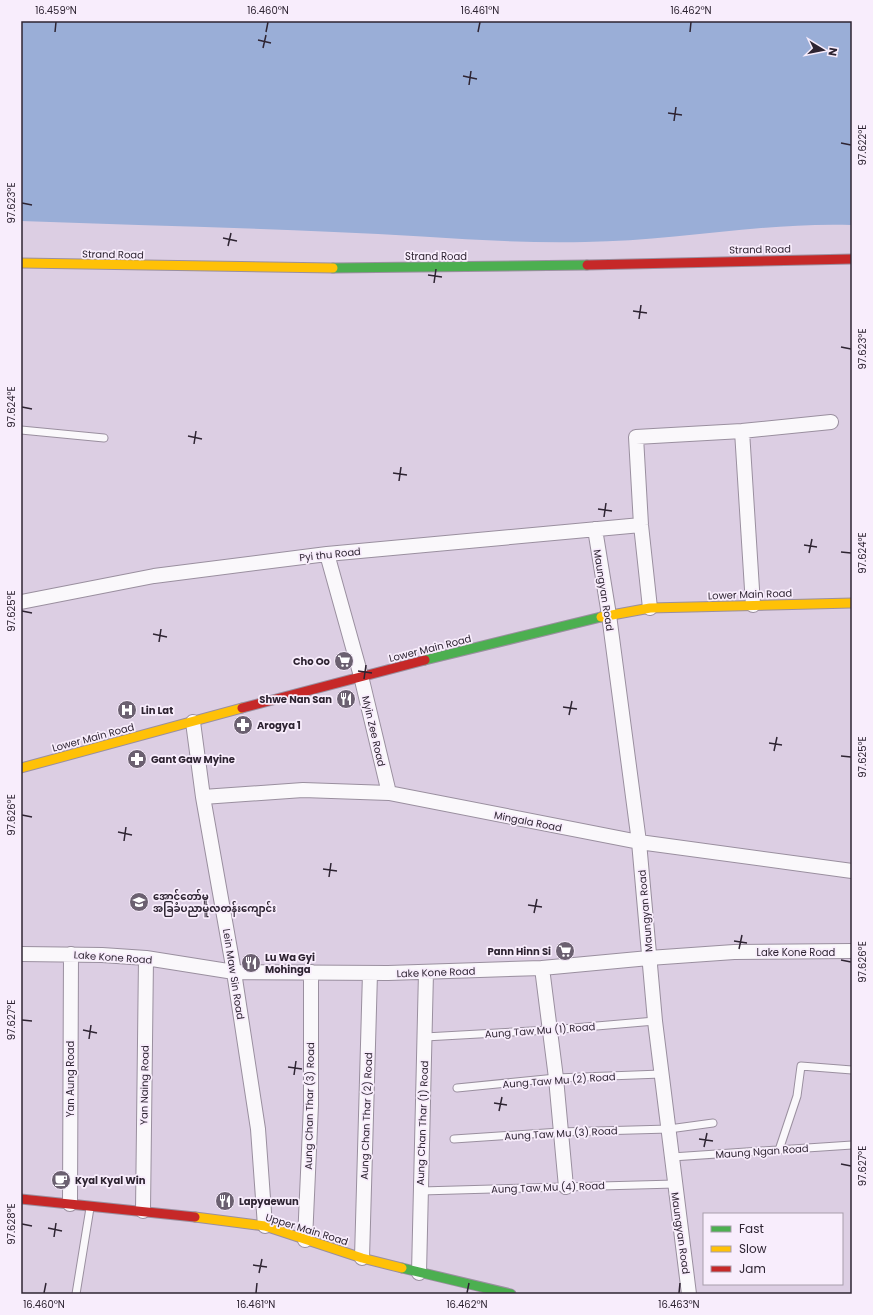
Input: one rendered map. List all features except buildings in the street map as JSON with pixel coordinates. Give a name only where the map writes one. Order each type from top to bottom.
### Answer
[{"type":"main road","name":"Strand Road","points":[[21,263],[320,268],[473,267],[852,259]]},
{"type":"main road","name":"Lower Main Road","points":[[21,768],[361,676],[609,615],[650,608],[852,603]]},
{"type":"main road","name":"Upper Main Road","points":[[21,1200],[143,1211],[265,1226],[362,1258],[418,1273],[511,1294]]},
{"type":"street","points":[[650,608],[641,525],[636,437],[742,431],[832,422]]},
{"type":"street","points":[[742,431],[753,605]]},
{"type":"street","name":"Pyi thu Road","points":[[21,602],[154,576],[327,554],[641,525]]},
{"type":"street","name":"Maungyan Road","points":[[595,529],[609,615],[639,842],[655,1021],[690,1294]]},
{"type":"street","name":"Myin Zee Road","points":[[327,554],[361,676],[389,792]]},
{"type":"street","name":"Lein Maw Sin Road","points":[[193,722],[203,797],[234,972],[258,1129],[265,1226]]},
{"type":"street","name":"Mingala Road","points":[[203,797],[303,790],[389,792],[639,842],[852,871]]},
{"type":"street","name":"Lake Kone Road","points":[[21,954],[71,954],[146,958],[234,972],[370,974],[542,968],[734,952],[852,951]]},
{"type":"street","name":"Yan Aung Road","points":[[70,1204],[71,954]]},
{"type":"street","name":"Yan Naing Road","points":[[143,1211],[146,958]]},
{"type":"street","points":[[542,968],[556,1078],[566,1187]]},
{"type":"street","name":"Aung Chan Thar (3) Road","points":[[305,1240],[311,1105],[311,972]]},
{"type":"street","name":"Aung Chan Thar (1) Road","points":[[418,1273],[426,972]]},
{"type":"street","name":"Aung Chan Thar (2) Road","points":[[362,1258],[370,974]]},
{"type":"lane","points":[[21,430],[104,438]]},
{"type":"lane","name":"Aung Taw Mu (1) Road","points":[[425,1037],[550,1030],[655,1021]]},
{"type":"lane","points":[[779,1150],[796,1096],[801,1066],[852,1070]]},
{"type":"lane","name":"Aung Taw Mu (2) Road","points":[[457,1088],[556,1078],[661,1074]]},
{"type":"lane","name":"Aung Taw Mu (3) Road","points":[[454,1139],[560,1132],[669,1129],[713,1123]]},
{"type":"lane","name":"Maung Ngan Road","points":[[672,1157],[852,1145]]},
{"type":"lane","name":"Aung Taw Mu (4) Road","points":[[421,1191],[675,1184]]},
{"type":"lane","points":[[76,1294],[91,1206]]},
{"type":"water","points":[[21,21],[852,21],[852,225],[785,226],[618,241],[523,242],[295,230],[21,221]]},
{"type":"traffic: fast","points":[[333,268],[587,265]]},
{"type":"traffic: fast","points":[[425,660],[601,617]]},
{"type":"traffic: fast","points":[[402,1268],[511,1294]]},
{"type":"traffic: slow","points":[[21,263],[333,268]]},
{"type":"traffic: slow","points":[[601,617],[650,608],[852,603]]},
{"type":"traffic: slow","points":[[21,768],[242,708]]},
{"type":"traffic: slow","points":[[195,1217],[265,1226],[362,1258],[402,1268]]},
{"type":"traffic: jam","points":[[587,265],[852,259]]},
{"type":"traffic: jam","points":[[242,708],[425,660]]},
{"type":"traffic: jam","points":[[21,1199],[195,1217]]},
{"type":"place","name":"Cho Oo","points":[[344,661]]},
{"type":"place","name":"Shwe Nan San","points":[[346,699]]},
{"type":"place","name":"Lin Lat","points":[[127,710]]},
{"type":"place","name":"Arogya 1","points":[[243,725]]},
{"type":"place","name":"Gant Gaw Myine","points":[[137,759]]},
{"type":"place","name":"အောင်တော်မူ အခြခံပညာမူလတန်းကျောင်း","points":[[139,902]]},
{"type":"place","name":"Pann Hinn Si","points":[[565,951]]},
{"type":"place","name":"Lu Wa Gyi Mohinga","points":[[251,963]]},
{"type":"place","name":"Kyal Kyal Win","points":[[61,1180]]},
{"type":"place","name":"Lapyaewun","points":[[225,1201]]}]
